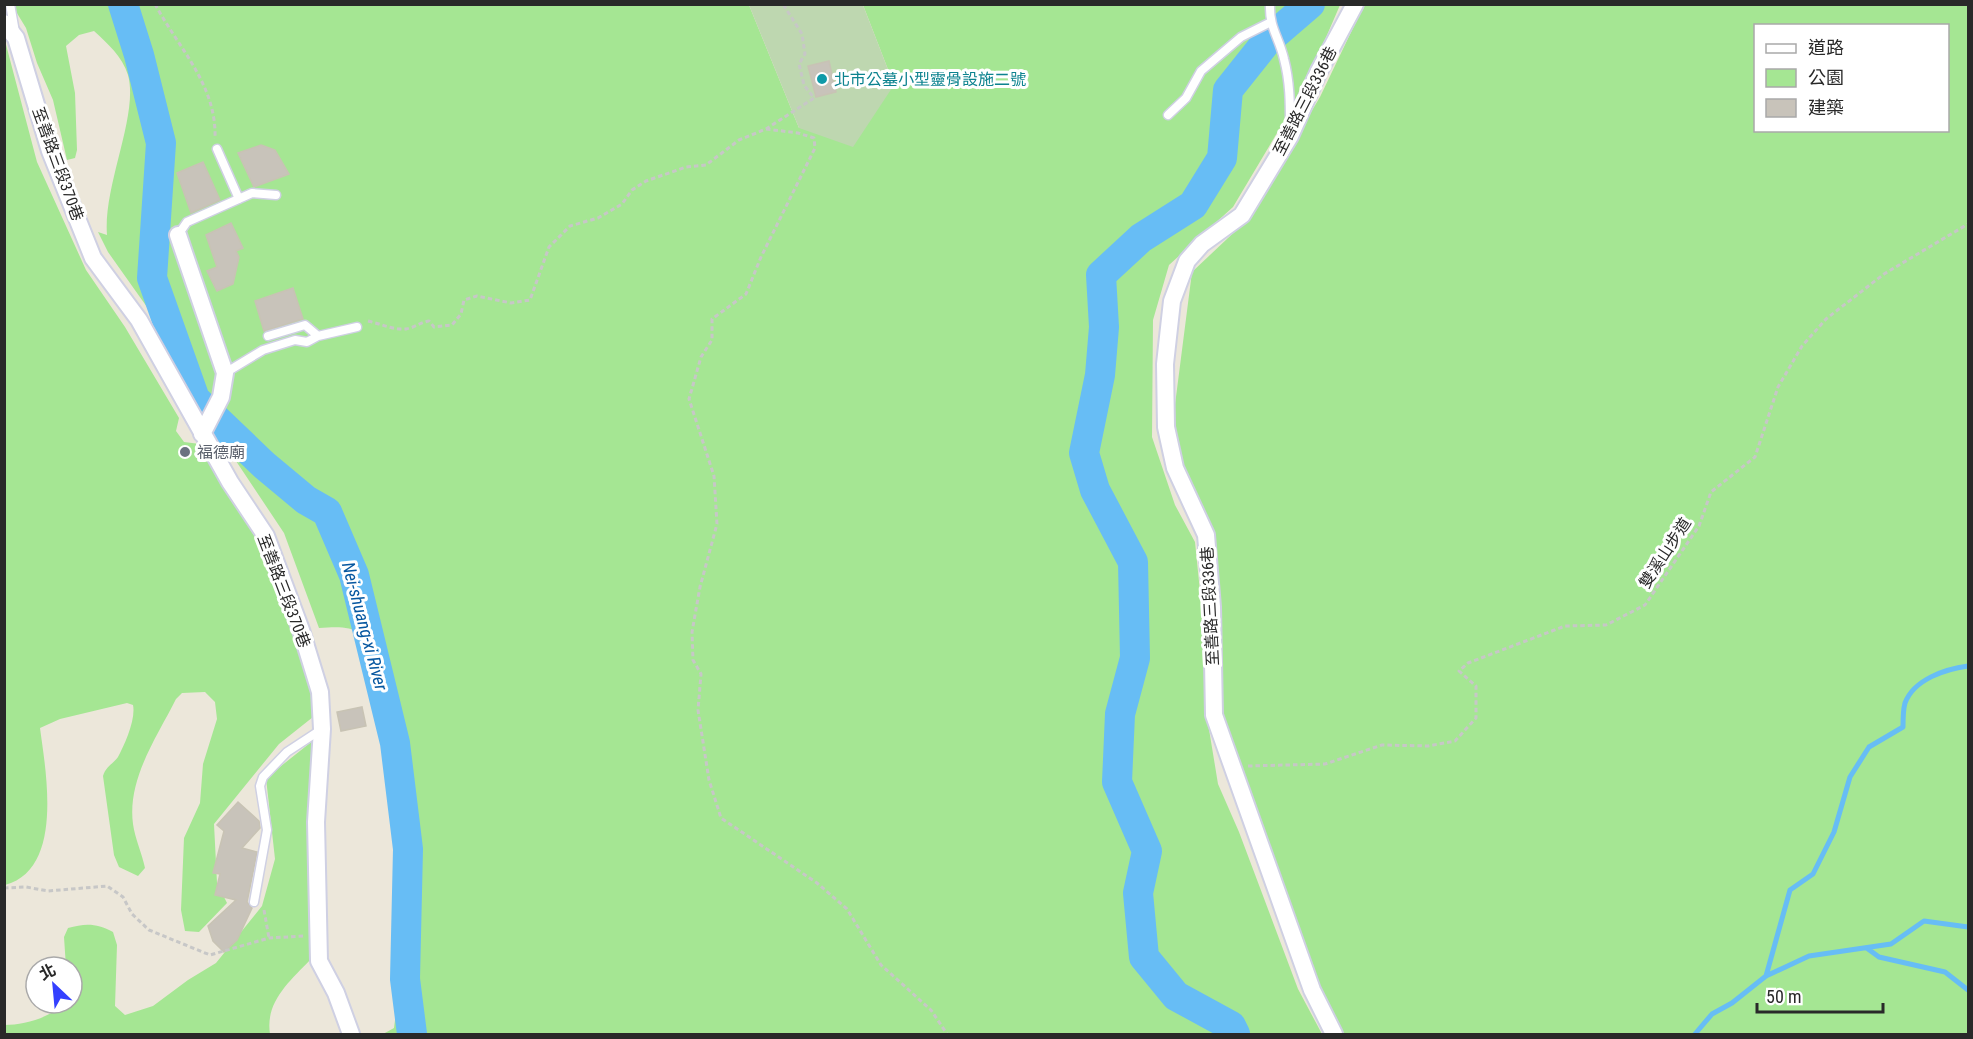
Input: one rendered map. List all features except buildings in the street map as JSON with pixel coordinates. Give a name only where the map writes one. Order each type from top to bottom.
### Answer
[{"type":"street","name":"至善路三段336巷","points":[[1334,1035],[1312,990],[1274,876],[1231,767],[1214,715],[1212,607],[1206,535],[1175,468],[1166,427],[1165,364],[1172,301],[1187,261],[1202,243],[1242,215],[1290,136],[1319,71],[1355,4]]},
{"type":"street","name":"至善路三段370巷","points":[[4,23],[16,38],[50,151],[93,258],[139,320],[230,482],[266,536],[301,630],[320,692],[322,729],[316,822],[320,962],[336,993],[351,1035]]},
{"type":"street","points":[[178,235],[225,373],[221,397],[202,434]]},
{"type":"lane","points":[[10,4],[16,38]]},
{"type":"lane","points":[[1270,4],[1269,22],[1280,44],[1290,86],[1290,136]]},
{"type":"lane","points":[[1168,115],[1186,98],[1201,71],[1241,37],[1269,22]]},
{"type":"lane","points":[[217,149],[239,199]]},
{"type":"lane","points":[[178,235],[187,222],[252,193],[276,195]]},
{"type":"lane","points":[[268,336],[305,325],[318,336]]},
{"type":"lane","points":[[225,373],[263,350],[295,340],[308,342],[318,336],[357,327]]},
{"type":"lane","points":[[254,902],[267,830],[260,786],[263,777],[287,752],[322,729]]},
{"type":"path","points":[[155,4],[204,81],[216,119],[214,142],[217,149]]},
{"type":"path","points":[[357,327],[365,321],[387,327],[408,329],[420,322],[429,321],[434,327],[452,326],[461,314],[464,300],[477,296],[512,303],[530,300],[549,247],[570,226],[606,213],[622,204],[632,190],[646,181],[686,166],[706,165],[739,140],[766,129],[814,98],[804,85],[799,64],[805,54],[802,34],[783,4]]},
{"type":"path","points":[[766,129],[798,133],[814,138],[815,148],[760,257],[746,294],[712,320],[711,340],[701,357],[689,399],[714,476],[717,524],[700,586],[692,632],[693,660],[701,674],[698,710],[709,780],[721,818],[768,848],[847,909],[881,965],[931,1010],[947,1035]]},
{"type":"path","name":"雙溪山步道","points":[[1231,767],[1325,764],[1382,745],[1428,746],[1455,741],[1476,718],[1476,686],[1459,671],[1468,663],[1565,626],[1606,625],[1645,605],[1699,526],[1711,492],[1755,457],[1778,387],[1802,346],[1826,319],[1884,274],[1968,224]]},
{"type":"path","points":[[4,888],[26,887],[48,891],[107,886],[123,897],[132,914],[149,930],[210,955],[269,938],[318,934]]},
{"type":"path","points":[[254,902],[263,910],[269,938]]},
{"type":"green space","points":[[12,5],[749,5],[799,128],[894,85],[863,5],[1340,5],[1305,86],[1233,207],[1169,265],[1153,320],[1152,437],[1175,505],[1195,542],[1202,611],[1206,711],[1218,784],[1239,832],[1298,989],[1322,1034],[383,1034],[394,1028],[405,943],[378,657],[367,639],[354,630],[339,627],[319,628],[284,533],[192,395],[159,324],[108,252],[98,232],[107,235],[110,195],[129,110],[128,75],[122,62],[94,31],[79,35],[66,46],[75,93],[77,150],[75,158],[67,160],[53,100],[37,63],[26,28]]},
{"type":"green space","points":[[749,5],[863,5],[894,85],[853,147],[799,128]]},
{"type":"green space","points":[[1364,5],[1968,5],[1968,1034],[1341,1034],[1317,989],[1221,712],[1215,535],[1182,468],[1172,428],[1192,272],[1246,221],[1320,97]]},
{"type":"green space","points":[[4,37],[37,162],[86,270],[125,327],[179,418],[176,431],[184,442],[200,444],[264,552],[308,671],[316,712],[313,717],[279,744],[214,824],[217,883],[227,903],[199,932],[185,931],[181,910],[184,838],[200,803],[203,764],[217,719],[215,702],[205,692],[182,693],[176,699],[152,743],[139,775],[132,807],[133,824],[145,868],[138,876],[119,867],[114,855],[103,776],[118,757],[127,739],[133,717],[133,705],[127,703],[60,719],[40,728],[47,793],[44,840],[36,860],[24,876],[5,885]]},
{"type":"green space","points":[[315,739],[307,831],[310,960],[280,993],[275,1002],[269,1023],[270,1034],[5,1034],[5,1025],[20,1024],[47,1015],[84,1015],[84,955],[65,955],[64,937],[68,928],[91,925],[113,932],[117,945],[115,1006],[125,1015],[153,1006],[216,963],[262,906],[275,859],[266,778]]},
{"type":"waterway","name":"Nei-shuang-xi River","points":[[123,4],[139,55],[161,143],[152,278],[195,399],[264,465],[306,500],[327,512],[354,575],[395,743],[408,849],[405,979],[412,1034]]},
{"type":"waterway","points":[[1235,1034],[1231,1026],[1176,996],[1144,957],[1138,893],[1147,851],[1117,782],[1120,714],[1135,658],[1133,562],[1095,490],[1084,453],[1100,375],[1104,327],[1101,275],[1141,238],[1193,205],[1222,158],[1228,90],[1267,41],[1310,4]]},
{"type":"waterway","points":[[1264,33],[1267,41]]},
{"type":"waterway","points":[[1766,976],[1790,890],[1813,874],[1834,832],[1850,777],[1869,747],[1903,727],[1905,703],[1909,695],[1923,682],[1941,673],[1968,666]]},
{"type":"waterway","points":[[1695,1034],[1712,1014],[1732,1003],[1766,976],[1809,956],[1891,944],[1924,921],[1968,927]]},
{"type":"waterway","points":[[1868,949],[1879,957],[1945,972],[1968,990]]},
{"type":"place","name":"北市公墓小型靈骨設施二號","points":[[822,79]]},
{"type":"place","name":"福德廟","points":[[185,452]]}]
